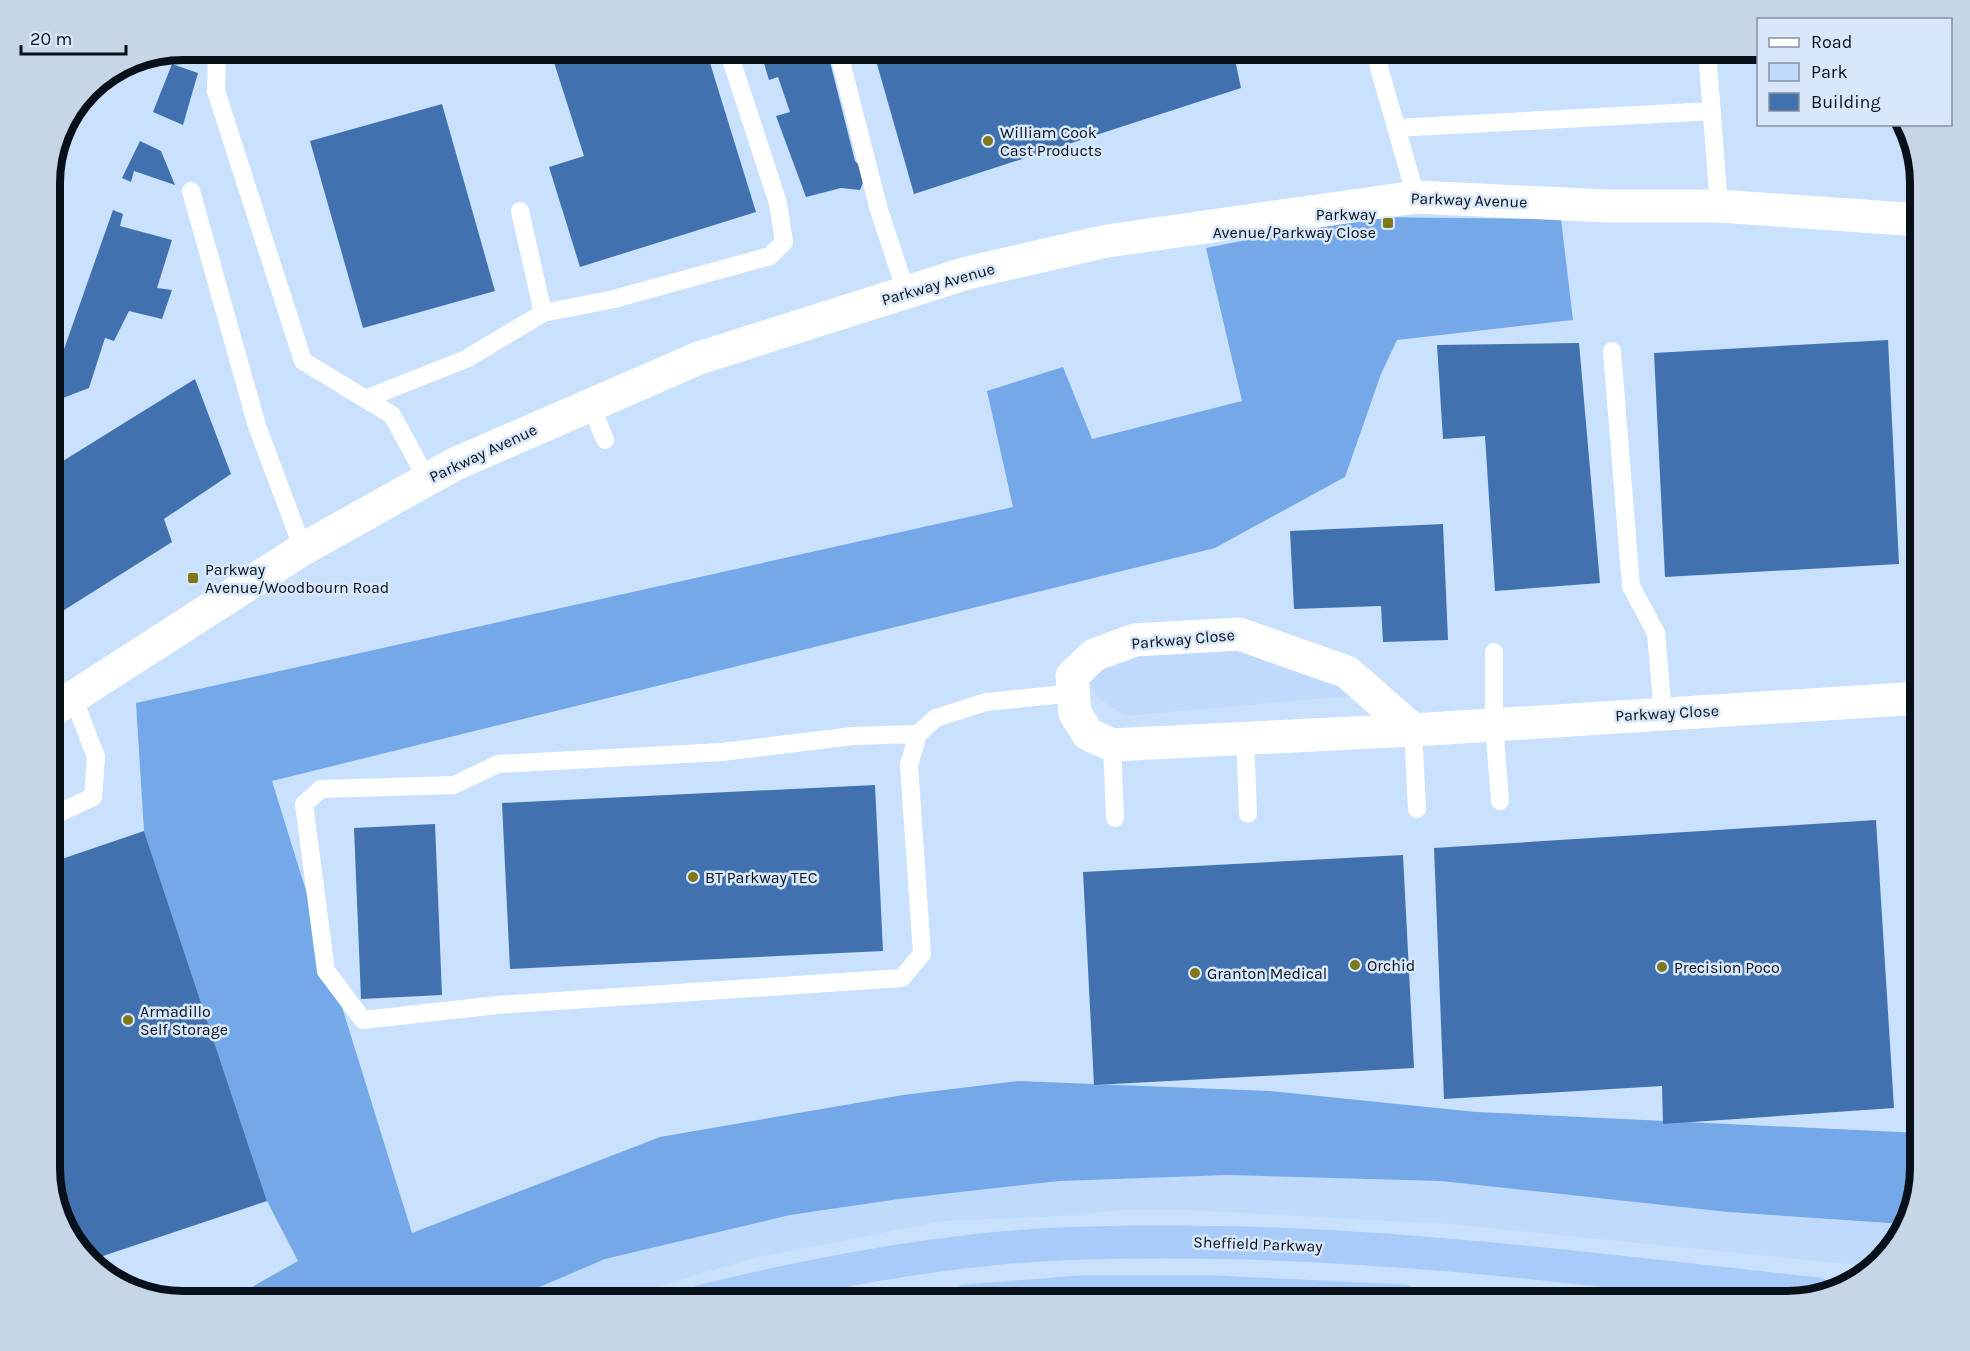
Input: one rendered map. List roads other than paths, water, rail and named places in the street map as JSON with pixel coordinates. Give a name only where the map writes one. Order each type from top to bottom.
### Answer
[{"type":"highway","name":"Sheffield Parkway","points":[[746,1291],[807,1276],[992,1248],[1092,1242],[1257,1241],[1440,1253],[1789,1291]]},
{"type":"street","name":"Parkway Avenue","points":[[62,705],[303,549],[455,464],[699,358],[967,273],[1107,241],[1416,197],[1607,206],[1719,206],[1910,219]]},
{"type":"street","name":"Parkway Close","points":[[1413,730],[1347,672],[1239,634],[1135,640],[1094,655],[1072,676],[1075,713],[1088,734],[1112,745],[1413,730],[1910,699]]},
{"type":"lane","points":[[217,60],[216,91],[303,361],[392,415],[428,479]]},
{"type":"lane","points":[[365,399],[466,359],[543,314],[614,299],[770,256],[784,242],[778,203],[731,60]]},
{"type":"lane","points":[[841,60],[879,210],[906,292]]},
{"type":"lane","points":[[1377,60],[1416,197]]},
{"type":"lane","points":[[1708,60],[1719,206]]},
{"type":"lane","points":[[1396,128],[1712,111]]},
{"type":"lane","points":[[191,191],[257,426],[303,549]]},
{"type":"lane","points":[[520,211],[543,314]]},
{"type":"lane","points":[[1612,351],[1631,586],[1656,633],[1663,713]]},
{"type":"lane","points":[[591,405],[605,440]]},
{"type":"lane","points":[[1494,652],[1494,724],[1500,801]]},
{"type":"lane","points":[[918,734],[853,736],[722,752],[498,764],[454,785],[321,789],[304,804],[326,971],[363,1020],[498,1005],[902,978],[922,954],[909,765],[918,734],[936,718],[986,702],[1074,693]]},
{"type":"lane","points":[[60,812],[93,796],[96,757],[62,705]]},
{"type":"lane","points":[[1413,730],[1417,809]]},
{"type":"lane","points":[[1245,737],[1248,814]]},
{"type":"lane","points":[[1112,745],[1114,819]]},
{"type":"place","name":"William Cook Cast Products","points":[[988,141]]},
{"type":"place","name":"Parkway Avenue/Parkway Close","points":[[1388,223]]},
{"type":"place","name":"Parkway Avenue/Woodbourn Road","points":[[193,578]]},
{"type":"place","name":"BT Parkway TEC","points":[[693,877]]},
{"type":"place","name":"Orchid","points":[[1355,965]]},
{"type":"place","name":"Precision Poco","points":[[1662,967]]},
{"type":"place","name":"Granton Medical","points":[[1195,973]]},
{"type":"place","name":"Armadillo Self Storage","points":[[128,1020]]}]
